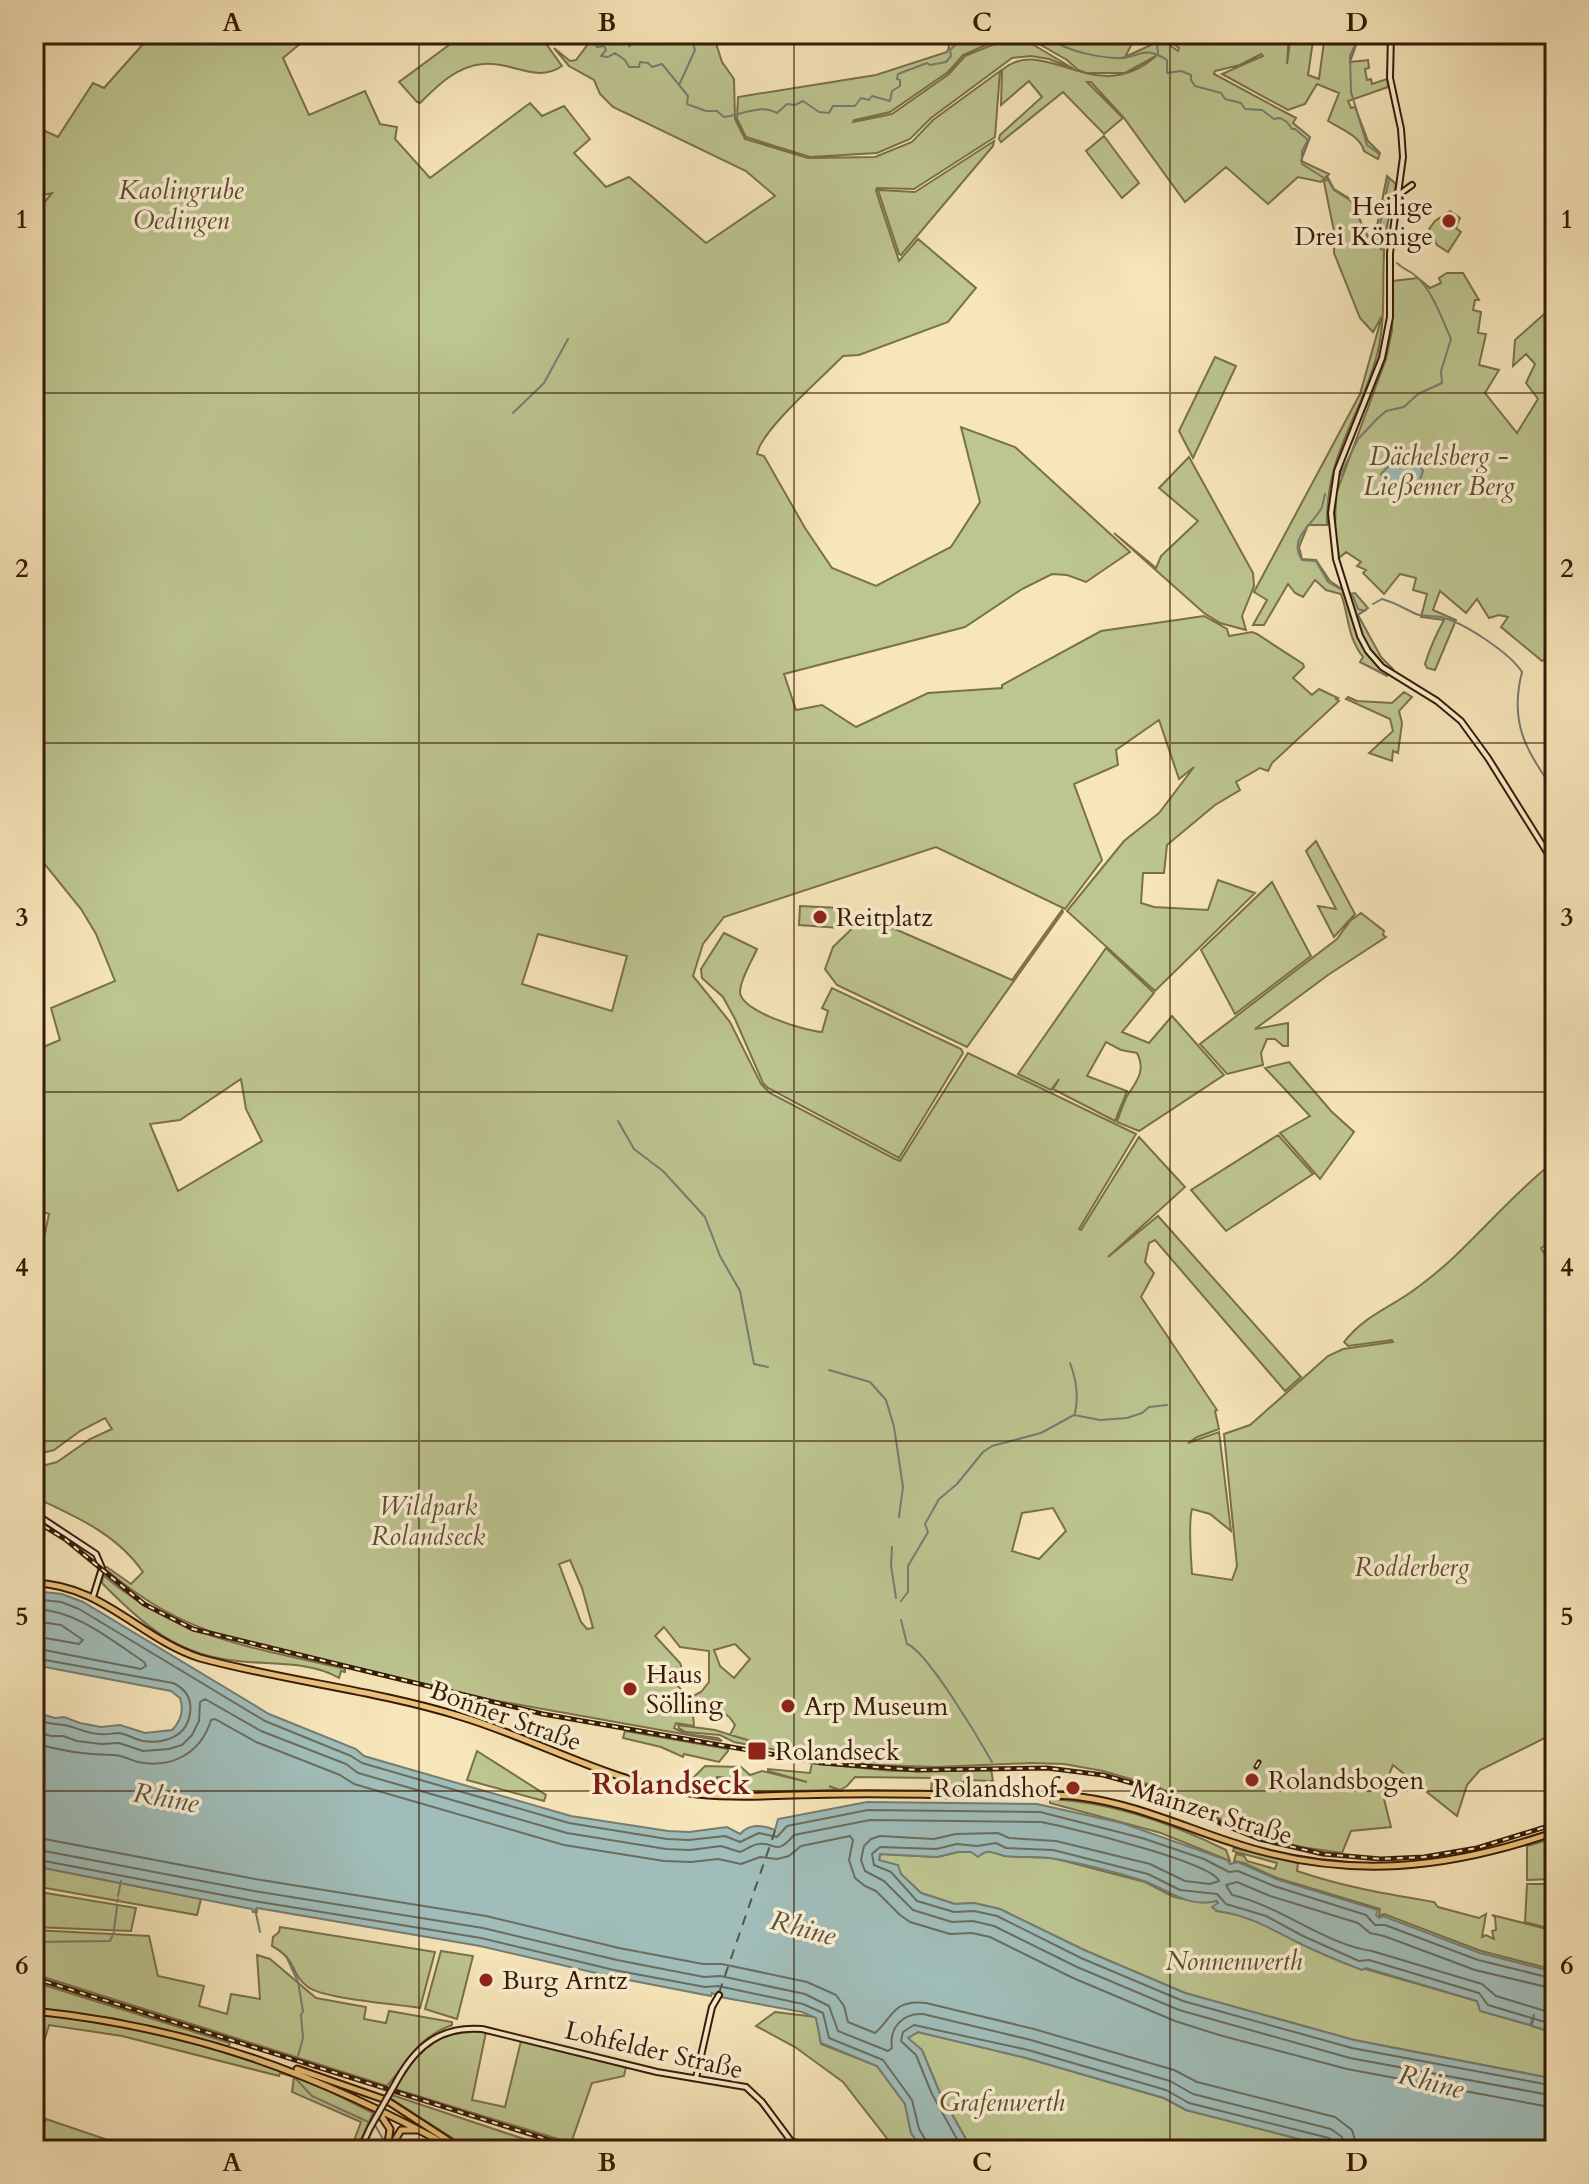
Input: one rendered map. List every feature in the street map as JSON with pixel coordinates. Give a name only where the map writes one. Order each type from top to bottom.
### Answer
[{"type":"main road","points":[[1391,34],[1389,68],[1403,145],[1402,176],[1391,239],[1390,317],[1385,346],[1341,456],[1333,487],[1331,513],[1336,559],[1360,636],[1368,651],[1382,667],[1437,701],[1461,721],[1555,865]]},
{"type":"main road","points":[[1399,195],[1412,185]]},
{"type":"main road","points":[[34,1513],[96,1554],[102,1568],[93,1597]]},
{"type":"main road","name":"Bonner Straße","points":[[34,1583],[63,1587],[93,1597],[176,1648],[200,1658],[444,1711],[606,1773],[676,1791],[741,1796],[855,1793],[997,1795]]},
{"type":"main road","name":"Mainzer Straße","points":[[997,1795],[1054,1795],[1103,1801],[1263,1852],[1363,1866],[1451,1861],[1490,1853],[1555,1832]]},
{"type":"main road","points":[[696,2078],[712,2007],[719,1995]]},
{"type":"main road","points":[[34,2011],[150,2029],[314,2073],[386,2100],[463,2150]]},
{"type":"main road","name":"Lohfelder Straße","points":[[386,2100],[412,2056],[432,2039],[456,2030],[486,2030],[645,2069],[750,2089],[791,2141],[819,2150]]},
{"type":"main road","points":[[274,2064],[372,2105],[456,2150]]},
{"type":"main road","points":[[365,2150],[365,2138],[386,2100]]},
{"type":"main road","points":[[372,2105],[389,2126],[388,2150]]},
{"type":"main road","points":[[388,2150],[401,2130],[422,2131]]},
{"type":"green space","points":[[152,34],[312,34],[283,58],[309,115],[365,91],[380,124],[397,127],[395,139],[430,178],[530,103],[542,116],[564,106],[590,139],[574,153],[606,187],[629,177],[706,243],[775,196],[746,171],[613,107],[600,94],[594,80],[569,66],[554,48],[570,61],[576,60],[588,44],[568,34],[632,34],[629,47],[631,43],[692,44],[687,34],[713,34],[722,62],[734,79],[735,119],[745,139],[808,158],[875,157],[912,142],[933,120],[1000,71],[995,137],[914,189],[877,188],[876,191],[899,261],[918,239],[976,288],[948,322],[859,355],[843,356],[769,431],[757,454],[764,456],[832,568],[876,586],[951,547],[980,502],[961,427],[1015,447],[1130,552],[1086,582],[1067,575],[1052,574],[1022,589],[965,627],[784,674],[796,710],[822,705],[856,727],[928,693],[1002,688],[1002,685],[1101,631],[1204,616],[1227,629],[1229,636],[1257,634],[1303,664],[1304,667],[1293,678],[1312,695],[1319,689],[1339,701],[1272,763],[1268,771],[1260,768],[1236,782],[1240,790],[1215,805],[1167,845],[1164,873],[1143,873],[1141,903],[1154,907],[1208,910],[1218,880],[1255,893],[1155,991],[1067,911],[1124,841],[1159,813],[1194,767],[1179,779],[1159,720],[1116,750],[1118,765],[1074,784],[1102,860],[1065,909],[936,847],[724,917],[703,944],[693,976],[730,1022],[761,1084],[770,1093],[895,1159],[900,1161],[968,1053],[1136,1134],[1079,1229],[1139,1137],[1185,1187],[1108,1257],[1158,1216],[1301,1377],[1285,1391],[1155,1240],[1149,1243],[1145,1262],[1154,1273],[1141,1297],[1217,1410],[1219,1429],[1188,1443],[1219,1432],[1231,1531],[1210,1514],[1192,1509],[1192,1574],[1232,1580],[1237,1566],[1224,1434],[1250,1425],[1328,1356],[1343,1349],[1393,1342],[1348,1346],[1344,1342],[1370,1318],[1435,1274],[1545,1169],[1555,1189],[1555,1240],[1541,1248],[1555,1272],[1555,1733],[1480,1770],[1467,1785],[1457,1816],[1393,1765],[1382,1791],[1391,1827],[1351,1831],[1342,1853],[1301,1847],[1260,1836],[1158,1787],[1103,1771],[1064,1764],[936,1767],[835,1761],[734,1742],[720,1735],[686,1732],[679,1728],[678,1725],[730,1735],[735,1725],[727,1715],[714,1710],[697,1708],[693,1715],[694,1726],[676,1723],[674,1728],[686,1734],[722,1741],[492,1700],[225,1636],[176,1617],[132,1590],[104,1568],[131,1584],[143,1572],[121,1547],[94,1527],[34,1497],[34,1468],[57,1462],[90,1439],[112,1429],[105,1418],[54,1450],[34,1455],[34,1285],[49,1214],[34,1209],[34,1051],[60,1040],[51,1008],[115,981],[96,934],[81,909],[34,851],[34,235],[38,210],[52,193],[34,197],[34,144],[43,130],[58,137],[93,83],[104,88]],"holes":[[[538,934],[627,956],[612,1011],[522,984]],[[241,1079],[246,1109],[262,1141],[178,1191],[150,1124],[180,1120]],[[1053,1508],[1066,1531],[1039,1559],[1012,1551],[1022,1513]],[[570,1560],[593,1628],[587,1629],[581,1622],[559,1564]],[[664,1627],[680,1647],[709,1651],[709,1682],[701,1692],[689,1698],[673,1681],[682,1669],[655,1636]],[[735,1644],[750,1659],[734,1678],[720,1666],[714,1650]]]},
{"type":"green space","points":[[464,34],[539,34],[562,66],[543,73],[494,64],[465,68],[448,78],[420,103],[417,102],[399,82]]},
{"type":"green space","points":[[944,34],[1133,34],[1135,38],[1125,57],[1151,45],[1154,34],[1178,51],[1179,48],[1159,34],[1289,34],[1287,64],[1291,34],[1314,34],[1308,75],[1319,79],[1325,34],[1360,34],[1350,62],[1368,60],[1369,68],[1365,69],[1367,80],[1371,79],[1372,84],[1387,79],[1388,87],[1348,101],[1351,108],[1355,107],[1368,141],[1380,153],[1378,159],[1364,151],[1355,137],[1328,121],[1339,93],[1317,84],[1305,104],[1288,110],[1222,74],[1263,56],[1261,54],[1214,74],[1296,118],[1293,123],[1310,137],[1301,161],[1329,174],[1321,182],[1298,177],[1268,204],[1226,167],[1185,202],[1124,118],[1091,82],[1087,82],[1123,118],[1104,134],[1063,92],[1001,142],[1000,135],[1042,97],[1029,81],[1001,105],[1002,70],[1018,61],[1036,60],[1085,73],[1039,44],[1015,40],[997,40],[963,55],[948,72],[890,112],[853,122],[892,114],[949,74],[965,56],[997,43],[1032,44],[1074,69],[1049,59],[1031,56],[1012,58],[931,118],[910,139],[877,153],[810,157],[746,137],[737,119],[738,97],[876,75],[947,52],[949,47]],"holes":[[[1156,56],[1134,71],[1126,72]],[[1086,73],[1124,73],[1112,76]]]},
{"type":"green space","points":[[1104,136],[1139,183],[1122,198],[1086,151]]},
{"type":"green space","points":[[994,141],[993,146],[899,254],[878,190],[915,192]]},
{"type":"green space","points":[[1387,176],[1396,184],[1385,239],[1382,326],[1377,355],[1338,456],[1328,500],[1327,525],[1308,525],[1299,547],[1302,559],[1316,560],[1330,581],[1349,594],[1355,593],[1368,608],[1358,615],[1381,657],[1393,669],[1387,676],[1360,662],[1363,657],[1351,634],[1341,594],[1326,590],[1315,580],[1303,597],[1288,584],[1264,625],[1253,625],[1267,600],[1254,592],[1360,394],[1382,316],[1373,332],[1360,318],[1334,253],[1334,231],[1324,182],[1328,178],[1334,189],[1355,202],[1363,228],[1374,241]]},
{"type":"green space","points":[[1450,211],[1460,218],[1456,228],[1461,232],[1448,252],[1437,245],[1429,229]]},
{"type":"green space","name":"Dächelsberg - Ließemer Berg","points":[[1447,273],[1463,273],[1479,300],[1475,300],[1473,310],[1481,312],[1478,333],[1486,334],[1479,365],[1499,370],[1485,393],[1517,433],[1538,399],[1526,383],[1535,364],[1526,354],[1513,366],[1515,340],[1551,308],[1555,300],[1555,668],[1501,627],[1508,617],[1499,615],[1489,618],[1477,599],[1466,613],[1440,591],[1433,610],[1456,620],[1435,670],[1427,668],[1425,664],[1444,620],[1421,617],[1427,594],[1413,590],[1416,578],[1400,574],[1384,594],[1363,573],[1366,570],[1357,566],[1361,562],[1346,552],[1339,558],[1335,530],[1336,494],[1386,359],[1392,331],[1393,281],[1418,278],[1430,288],[1441,283],[1439,278]]},
{"type":"green space","points":[[1215,357],[1236,366],[1193,458],[1179,431]]},
{"type":"green space","points":[[1189,457],[1253,573],[1254,586],[1242,616],[1246,630],[1220,623],[1204,613],[1114,533],[1156,568],[1161,556],[1198,521],[1159,488]]},
{"type":"green space","points":[[1404,692],[1412,697],[1399,711],[1402,723],[1398,753],[1393,751],[1392,761],[1369,753],[1393,731],[1390,719],[1346,699],[1392,703]]},
{"type":"green space","points":[[1316,841],[1355,914],[1334,937],[1318,906],[1336,909],[1306,851]]},
{"type":"green space","points":[[1272,882],[1311,956],[1235,1014],[1201,950]]},
{"type":"green space","name":"Reitplatz","points":[[800,906],[840,908],[839,928],[799,925]]},
{"type":"green space","points":[[1062,910],[967,1047],[837,985],[825,969],[833,947],[865,916],[1012,980]]},
{"type":"green space","points":[[1361,913],[1384,931],[1386,937],[1255,1029],[1288,1023],[1288,1046],[1275,1039],[1267,1039],[1261,1053],[1263,1065],[1227,1074],[1200,1044],[1337,939],[1350,921]]},
{"type":"green space","points":[[724,933],[757,949],[740,991],[750,1006],[761,1012],[788,1024],[822,1032],[828,1011],[822,1008],[832,988],[961,1049],[963,1053],[899,1158],[763,1083],[723,997],[702,978],[701,969]]},
{"type":"green space","points":[[1106,948],[1154,993],[1122,1032],[1149,1043],[1172,1016],[1224,1075],[1139,1131],[1117,1122],[1139,1076],[1141,1065],[1137,1053],[1121,1050],[1106,1042],[1087,1076],[1127,1091],[1115,1121],[1053,1089],[1059,1079],[1051,1090],[1018,1074]]},
{"type":"green space","points":[[1289,1062],[1331,1111],[1354,1132],[1320,1179],[1280,1133],[1310,1116],[1265,1068]]},
{"type":"green space","points":[[1278,1135],[1313,1174],[1226,1231],[1191,1190]]},
{"type":"green space","points":[[103,1575],[131,1597],[188,1627],[218,1638],[345,1669],[345,1672],[341,1671],[339,1678],[303,1666],[216,1658],[179,1645],[162,1636],[132,1612],[102,1583]]},
{"type":"green space","points":[[625,1731],[728,1751],[719,1762],[684,1754],[683,1757],[661,1747],[623,1738]]},
{"type":"green space","points":[[477,1751],[546,1795],[544,1801],[467,1780]]},
{"type":"green space","points":[[812,1763],[893,1771],[991,1769],[993,1781],[964,1780],[963,1792],[931,1792],[932,1778],[855,1777],[840,1790],[829,1786],[837,1790],[729,1792],[732,1790],[732,1778],[717,1777],[716,1789],[720,1792],[692,1789],[693,1778],[705,1766],[741,1767],[750,1775],[762,1771],[807,1782],[768,1769],[810,1773]]},
{"type":"green space","points":[[1050,1799],[1096,1804],[1162,1823],[1226,1850],[1230,1861],[1161,1833],[1050,1803]]},
{"type":"green space","points":[[1555,1838],[1555,1879],[1527,1880],[1527,1846]]},
{"type":"green space","points":[[1234,1848],[1298,1863],[1297,1871],[1332,1881],[1434,1902],[1438,1907],[1479,1918],[1486,1914],[1482,1937],[1486,1935],[1494,1939],[1495,1917],[1492,1915],[1555,1931],[1555,1970],[1481,1951],[1384,1914],[1379,1916],[1380,1909],[1277,1878],[1234,1861],[1236,1854],[1244,1856],[1247,1861],[1275,1869],[1277,1863],[1233,1851]]},
{"type":"green space","name":"Nonnenwerth","points":[[996,1851],[1004,1856],[1053,1858],[1145,1882],[1174,1897],[1198,1902],[1217,1900],[1216,1911],[1263,1923],[1345,1963],[1477,2001],[1481,2011],[1530,2025],[1535,2014],[1532,2026],[1555,2033],[1555,2079],[1354,2040],[1185,1993],[1084,1950],[1000,1909],[974,1903],[955,1904],[921,1893],[901,1874],[879,1860],[880,1854],[937,1857],[958,1852]]},
{"type":"green space","points":[[34,1866],[201,1899],[197,1915],[34,1886]]},
{"type":"green space","points":[[1527,1884],[1555,1884],[1555,1930],[1525,1922]]},
{"type":"green space","points":[[34,1891],[136,1908],[131,1931],[34,1927]]},
{"type":"green space","points":[[280,1927],[435,1952],[420,2008],[344,1998],[308,1987],[286,1956],[272,1946],[273,1937]]},
{"type":"green space","points":[[34,1930],[149,1936],[158,1976],[204,1986],[199,2006],[227,2014],[231,1994],[260,1999],[257,1955],[270,1959],[316,1998],[366,2007],[364,2019],[386,2023],[389,2011],[452,2022],[452,2025],[421,2044],[387,2086],[34,1974]]},
{"type":"green space","points":[[441,1951],[473,1956],[457,2019],[425,2009]]},
{"type":"green space","points":[[34,1982],[230,2043],[228,2047],[117,2019],[34,2008]]},
{"type":"green space","points":[[775,2012],[816,2017],[821,2044],[877,2066],[905,2104],[911,2133],[923,2150],[896,2150],[843,2082],[795,2047],[756,2026]]},
{"type":"green space","points":[[34,2014],[167,2036],[264,2064],[306,2080],[373,2113],[360,2143],[361,2150],[355,2150],[352,2146],[361,2122],[292,2092],[294,2077],[280,2073],[279,2076],[122,2036],[49,2025],[42,2048],[34,2045]]},
{"type":"green space","points":[[479,2030],[486,2032],[472,2100],[505,2107],[521,2041],[626,2067],[624,2076],[592,2083],[571,2143],[395,2089],[411,2064],[428,2046],[449,2035]]},
{"type":"green space","name":"Grafenwerth","points":[[918,2032],[1026,2058],[1164,2098],[1186,2110],[1342,2150],[972,2150],[939,2091],[922,2050],[907,2038]]},
{"type":"green space","points":[[392,2095],[557,2150],[471,2150],[390,2098]]},
{"type":"green space","points":[[46,2119],[117,2143],[114,2150],[34,2150]]},
{"type":"water","points":[[1397,450],[1409,452],[1423,471],[1417,489],[1407,495],[1401,493],[1398,499],[1394,499],[1381,474],[1396,458]]},
{"type":"water","name":"Rhine","points":[[34,1591],[62,1594],[83,1602],[269,1714],[356,1749],[364,1756],[571,1816],[668,1831],[689,1832],[727,1827],[740,1834],[756,1826],[775,1830],[778,1819],[867,1802],[1037,1804],[1122,1823],[1227,1860],[1230,1864],[1238,1862],[1276,1879],[1378,1910],[1376,1915],[1379,1918],[1383,1916],[1480,1953],[1555,1972],[1555,2033],[1532,2026],[1534,2014],[1530,2025],[1480,2011],[1477,2001],[1366,1968],[1362,1970],[1249,1919],[1217,1911],[1212,1907],[1217,1901],[1189,1901],[1147,1882],[1112,1872],[1044,1857],[1005,1856],[988,1852],[978,1857],[971,1852],[937,1857],[880,1854],[879,1860],[898,1865],[901,1874],[921,1893],[955,1904],[974,1903],[1000,1909],[1084,1950],[1185,1993],[1354,2040],[1555,2079],[1555,2150],[1342,2150],[1186,2110],[1164,2098],[1026,2058],[918,2032],[908,2038],[922,2050],[939,2091],[972,2150],[923,2150],[911,2133],[905,2104],[877,2066],[821,2043],[816,2018],[802,2012],[613,1977],[480,1946],[257,1908],[257,1912],[253,1912],[252,1909],[34,1866],[34,1712],[101,1727],[120,1725],[145,1733],[172,1730],[180,1719],[182,1707],[180,1698],[171,1691],[34,1665]]},
{"type":"waterway","points":[[582,34],[593,40],[597,47],[604,46],[606,50],[601,56],[608,57],[615,53],[629,67],[639,67],[640,62],[652,67],[662,64],[688,96],[687,104],[706,111],[717,111],[724,117],[758,110],[777,113],[787,104],[795,105],[803,101],[819,112],[829,113],[833,106],[855,106],[861,98],[869,100],[872,96],[890,101],[892,91],[900,86],[898,74],[927,63],[946,62],[951,56],[950,50],[964,37],[974,34]]},
{"type":"waterway","points":[[680,83],[695,50],[690,34]]},
{"type":"waterway","points":[[1043,34],[1065,47],[1093,55],[1114,58],[1146,52],[1158,55],[1167,60],[1167,73],[1181,71],[1191,75],[1195,86],[1221,93],[1225,99],[1241,103],[1245,109],[1262,110],[1274,119],[1287,122],[1308,140],[1302,151],[1302,164],[1324,178]]},
{"type":"waterway","points":[[1156,34],[1158,53]]},
{"type":"waterway","points":[[1360,34],[1350,56],[1351,92],[1367,145],[1378,153]]},
{"type":"waterway","points":[[1376,244],[1389,179]]},
{"type":"waterway","points":[[1328,180],[1334,190],[1351,201],[1367,236],[1382,250]]},
{"type":"waterway","points":[[1340,476],[1358,439],[1378,418],[1386,411],[1404,407],[1418,394],[1442,383],[1441,371],[1451,339],[1425,286],[1397,263]]},
{"type":"waterway","points":[[513,413],[544,383],[568,339]]},
{"type":"waterway","points":[[1325,494],[1322,507],[1300,538],[1298,552],[1302,560],[1316,561],[1328,582],[1340,589]]},
{"type":"waterway","points":[[1353,596],[1358,609],[1365,611],[1367,608]]},
{"type":"waterway","points":[[1373,604],[1382,599],[1419,615],[1450,620],[1485,639],[1516,664],[1522,672],[1518,706],[1523,736],[1555,791]]},
{"type":"waterway","points":[[618,1121],[634,1149],[663,1171],[705,1217],[720,1256],[740,1291],[754,1364],[768,1367]]},
{"type":"waterway","points":[[1070,1363],[1076,1388],[1075,1413]]},
{"type":"waterway","points":[[829,1370],[870,1382],[886,1400],[894,1427],[903,1487],[899,1517]]},
{"type":"waterway","points":[[938,1500],[992,1446],[1041,1433],[1074,1415],[1100,1420],[1127,1418],[1149,1407],[1167,1405]]},
{"type":"waterway","points":[[901,1601],[908,1592],[908,1566],[928,1532],[925,1524],[938,1501]]},
{"type":"waterway","points":[[892,1547],[891,1565],[896,1598]]},
{"type":"waterway","points":[[901,1620],[907,1644],[916,1650],[939,1678],[992,1762]]},
{"type":"waterway","points":[[118,1896],[121,1881]]},
{"type":"waterway","points":[[114,1929],[117,1907]]},
{"type":"waterway","points":[[255,1909],[260,1932]]},
{"type":"waterway","points":[[34,1942],[110,1941],[114,1932]]},
{"type":"waterway","points":[[286,1956],[298,1982],[303,2011],[303,2038],[298,2056]]},
{"type":"waterway","points":[[296,2079],[312,2096],[375,2125],[383,2139],[384,2149]]},
{"type":"ferry route","points":[[719,1993],[776,1828]]},
{"type":"railway","points":[[34,1520],[65,1539],[144,1604],[193,1629],[543,1714],[822,1763],[917,1770],[1047,1768],[1103,1775],[1157,1790],[1222,1824],[1259,1839],[1323,1854],[1381,1859],[1424,1857],[1477,1848],[1555,1824]]},
{"type":"railway","points":[[1256,1767],[1259,1762]]},
{"type":"railway","points":[[34,1978],[581,2150]]},
{"type":"place","name":"Heilige Drei Könige","points":[[1449,221]]},
{"type":"place","name":"Reitplatz","points":[[820,917]]},
{"type":"place","name":"Haus Sölling","points":[[630,1689]]},
{"type":"place","name":"Arp Museum","points":[[788,1706]]},
{"type":"place","name":"Rolandseck","points":[[757,1751]]},
{"type":"place","name":"Rolandsbogen","points":[[1252,1780]]},
{"type":"place","name":"Rolandshof","points":[[1073,1788]]},
{"type":"place","name":"Burg Arntz","points":[[486,1980]]},
{"type":"district","name":"Rolandseck","points":[[671,1784]]},
{"type":"park label","name":"Kaolingrube Oedingen","points":[[181,205]]},
{"type":"park label","name":"Wildpark Rolandseck","points":[[428,1521]]},
{"type":"park label","name":"Rodderberg","points":[[1412,1567]]}]
